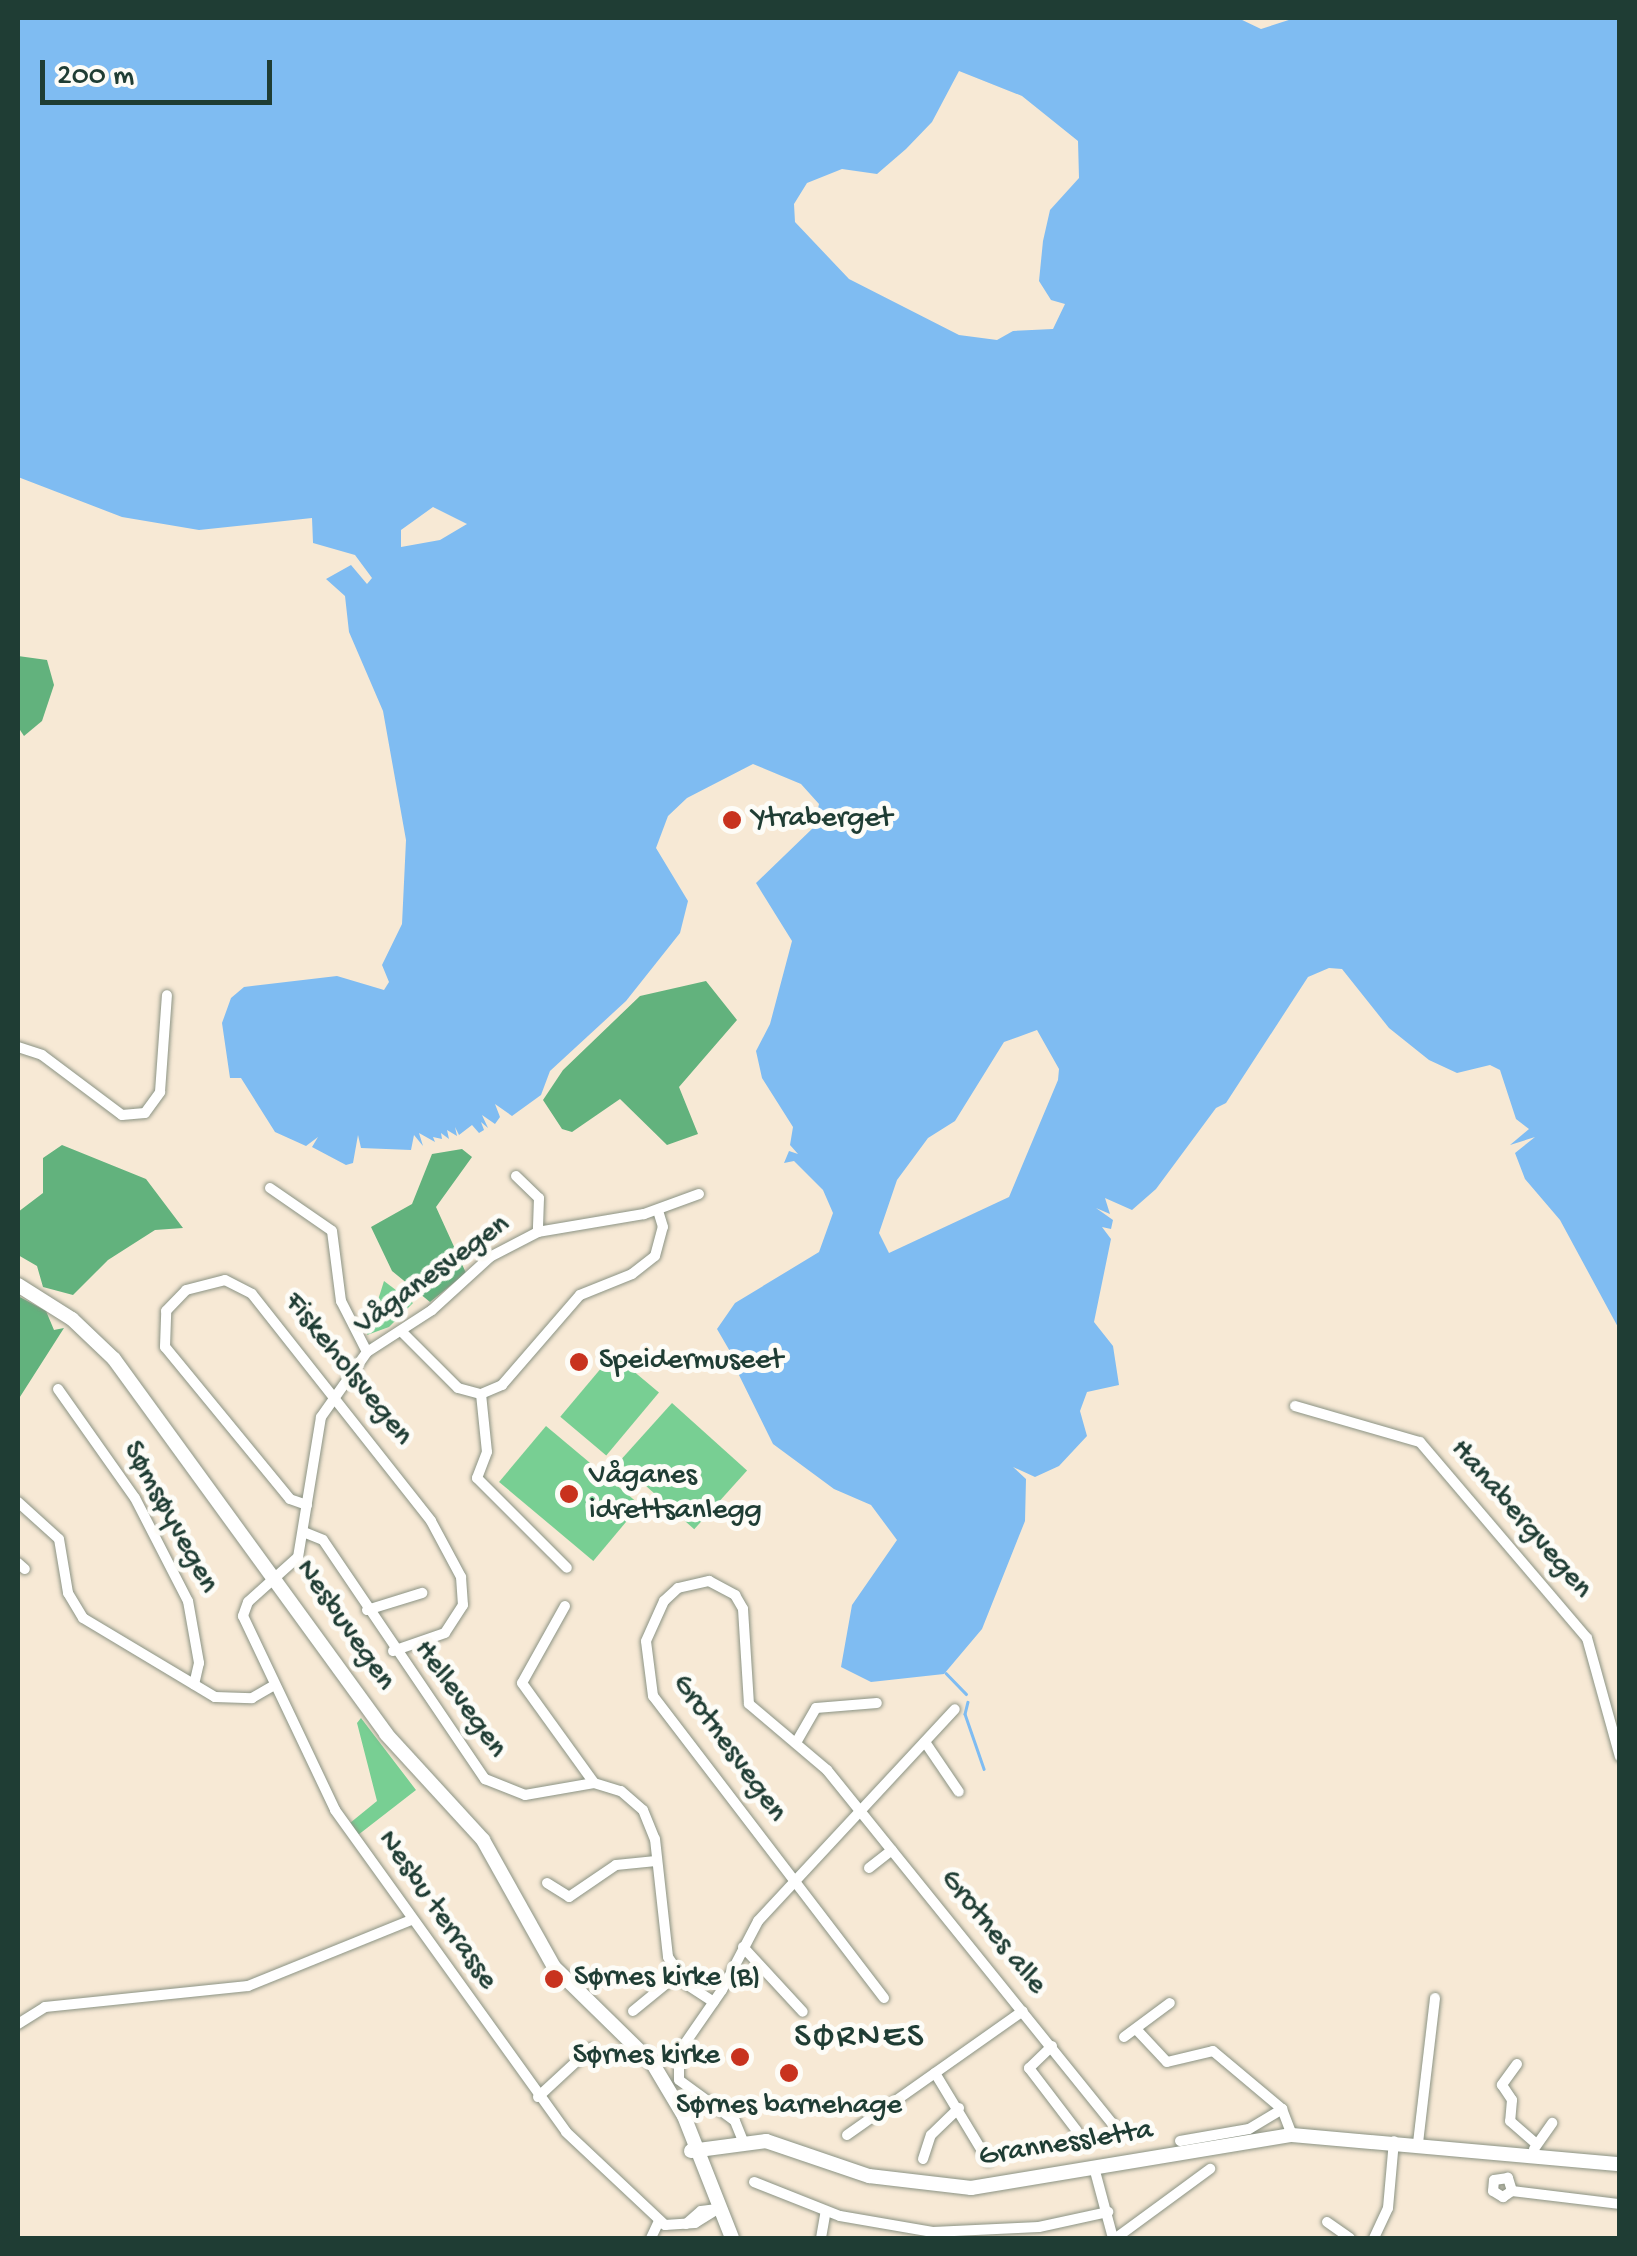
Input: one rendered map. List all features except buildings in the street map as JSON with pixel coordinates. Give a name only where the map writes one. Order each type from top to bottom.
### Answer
[{"type":"main road","name":"Nesbuvegen","points":[[18,1285],[105,1348],[278,1578],[402,1754],[482,1840],[554,1966],[604,2018],[661,2092],[696,2152],[722,2238]]},
{"type":"main road","name":"Grannessletta","points":[[739,2142],[773,2142],[869,2176],[942,2187],[999,2186],[1099,2171],[1292,2134],[1534,2148],[1620,2164]]},
{"type":"main road","points":[[696,2152],[739,2142]]},
{"type":"main road","name":"Nesbuvegen","points":[[712,2211],[732,2238]]},
{"type":"street","points":[[18,1047],[42,1055],[122,1115],[145,1113],[160,1092],[167,995]]},
{"type":"street","name":"Våganesvegen","points":[[516,1176],[538,1198],[538,1232]]},
{"type":"street","points":[[270,1188],[332,1231],[342,1302],[367,1352]]},
{"type":"street","name":"Våganesvegen","points":[[278,1578],[298,1557],[306,1533],[313,1442],[331,1397],[367,1352],[402,1332],[490,1258],[538,1232],[658,1211],[699,1194]]},
{"type":"street","points":[[402,1332],[458,1388],[481,1394],[524,1364],[580,1295],[632,1274],[655,1256],[663,1227],[658,1211]]},
{"type":"street","name":"Fiskeholsvegen","points":[[307,1506],[290,1500],[164,1347],[166,1311],[195,1285],[240,1284],[269,1312],[331,1397],[408,1485],[461,1578],[462,1605],[454,1623],[434,1638],[393,1651]]},
{"type":"street","name":"Sømsøyvegen","points":[[58,1388],[135,1498],[188,1600],[199,1663],[194,1684]]},
{"type":"street","points":[[481,1394],[487,1452],[477,1478],[566,1568]]},
{"type":"street","name":"Hanabergvegen","points":[[1295,1406],[1420,1442],[1587,1638],[1620,1757]]},
{"type":"street","points":[[18,1502],[59,1539],[68,1593],[83,1618],[194,1684],[233,1701],[273,1686]]},
{"type":"street","name":"Hellevegen","points":[[306,1533],[323,1540],[465,1757],[495,1786],[536,1795],[594,1783]]},
{"type":"street","name":"Nesbu terrasse","points":[[278,1578],[248,1602],[243,1616],[273,1686],[336,1810],[538,2096],[598,2168],[658,2222],[681,2227]]},
{"type":"street","name":"Grotnesvegen","points":[[856,1812],[828,1770],[749,1704],[743,1610],[735,1595],[710,1582],[678,1588],[664,1601],[646,1641],[653,1696],[884,1998]]},
{"type":"street","points":[[367,1610],[422,1593]]},
{"type":"street","points":[[566,1606],[522,1684],[594,1783],[621,1791],[643,1810],[656,1861],[664,1944],[677,1975],[714,2002]]},
{"type":"street","points":[[797,1741],[816,1708],[878,1703]]},
{"type":"street","points":[[739,2142],[735,2121],[683,2084],[676,2072],[679,2052],[714,2002],[743,1948],[793,1880],[954,1710]]},
{"type":"street","points":[[925,1742],[959,1792]]},
{"type":"street","name":"Grotnes alle","points":[[856,1812],[892,1850],[1122,2136]]},
{"type":"street","points":[[869,1868],[892,1850]]},
{"type":"street","points":[[547,1883],[569,1897],[616,1865],[656,1861]]},
{"type":"street","points":[[18,2024],[45,2007],[248,1986],[411,1920]]},
{"type":"street","points":[[743,1948],[803,2012]]},
{"type":"street","points":[[634,2011],[677,1975]]},
{"type":"street","points":[[1418,2143],[1434,1998]]},
{"type":"street","points":[[1124,2037],[1170,2003]]},
{"type":"street","points":[[847,2135],[1023,2012]]},
{"type":"street","points":[[1136,2028],[1166,2062],[1213,2051],[1282,2109],[1292,2134]]},
{"type":"street","points":[[1052,2046],[1029,2068],[1076,2131]]},
{"type":"street","points":[[538,2096],[591,2048]]},
{"type":"street","points":[[1517,2064],[1502,2085],[1512,2100],[1510,2121],[1534,2148],[1552,2123]]},
{"type":"street","points":[[935,2073],[988,2160]]},
{"type":"street","points":[[923,2159],[931,2135],[959,2108]]},
{"type":"street","name":"Grannessletta","points":[[1180,2140],[1254,2127],[1282,2109]]},
{"type":"street","points":[[1374,2238],[1388,2208],[1394,2140]]},
{"type":"street","points":[[1099,2171],[1115,2238],[1210,2169]]},
{"type":"street","points":[[754,2182],[826,2211],[898,2228],[964,2232],[1039,2227],[1108,2212]]},
{"type":"street","points":[[1512,2191],[1620,2204]]},
{"type":"street","points":[[690,2238],[681,2227],[712,2211]]},
{"type":"street","points":[[821,2238],[826,2211]]},
{"type":"street","points":[[651,2238],[658,2222]]},
{"type":"street","points":[[1327,2222],[1350,2238]]},
{"type":"green space","points":[[18,656],[47,660],[54,685],[42,721],[24,736],[18,727]]},
{"type":"green space","points":[[706,981],[737,1020],[679,1087],[698,1134],[667,1145],[620,1099],[572,1132],[562,1129],[543,1100],[563,1070],[640,996]]},
{"type":"green space","points":[[62,1145],[146,1179],[183,1228],[155,1230],[108,1260],[73,1295],[43,1287],[37,1266],[18,1255],[18,1212],[43,1193],[43,1158]]},
{"type":"green space","points":[[462,1149],[472,1157],[436,1207],[466,1273],[430,1302],[392,1271],[371,1227],[412,1204],[432,1154]]},
{"type":"green space","points":[[384,1281],[413,1303],[389,1327],[367,1335]]},
{"type":"green space","points":[[18,1296],[46,1311],[54,1330],[64,1328],[18,1400]]},
{"type":"green space","points":[[613,1354],[659,1393],[606,1455],[560,1417]]},
{"type":"green space","points":[[672,1403],[747,1471],[694,1529],[619,1462]]},
{"type":"green space","name":"Våganes idrettsanlegg","points":[[546,1426],[640,1505],[593,1561],[499,1482]]},
{"type":"green space","points":[[361,1718],[416,1790],[358,1835],[350,1823],[377,1801],[357,1723]]},
{"type":"water","points":[[18,18],[1238,18],[1261,29],[1295,18],[1619,18],[1619,1329],[1560,1220],[1525,1179],[1515,1153],[1535,1137],[1510,1145],[1529,1129],[1516,1119],[1500,1070],[1490,1065],[1457,1073],[1429,1060],[1389,1028],[1342,969],[1329,968],[1308,977],[1226,1103],[1216,1108],[1156,1189],[1132,1210],[1105,1198],[1110,1214],[1096,1208],[1113,1220],[1111,1229],[1102,1227],[1111,1239],[1094,1322],[1113,1346],[1119,1385],[1087,1392],[1080,1411],[1087,1436],[1059,1466],[1035,1477],[1013,1467],[1026,1479],[1025,1521],[982,1629],[944,1674],[871,1682],[841,1667],[852,1605],[897,1540],[871,1505],[834,1489],[773,1444],[735,1367],[729,1369],[735,1360],[717,1329],[735,1303],[819,1252],[833,1213],[823,1190],[794,1161],[784,1163],[789,1151],[798,1154],[790,1145],[793,1127],[762,1078],[756,1051],[770,1024],[792,941],[756,883],[814,827],[819,804],[801,784],[753,764],[687,798],[668,816],[656,848],[688,901],[680,933],[626,1001],[550,1071],[541,1095],[512,1116],[495,1104],[500,1117],[495,1124],[482,1115],[488,1128],[481,1122],[484,1130],[479,1133],[472,1125],[459,1135],[455,1127],[457,1136],[447,1130],[449,1139],[441,1133],[442,1139],[433,1137],[435,1142],[419,1133],[423,1146],[414,1135],[411,1150],[361,1148],[358,1135],[353,1163],[346,1165],[312,1147],[318,1137],[306,1146],[275,1132],[241,1078],[230,1078],[222,1023],[231,998],[244,987],[337,976],[384,990],[389,982],[382,965],[402,924],[406,840],[383,711],[349,632],[345,596],[326,579],[351,565],[367,584],[372,578],[355,555],[313,543],[312,518],[199,530],[122,517],[18,477]],"holes":[[[959,71],[1022,96],[1078,141],[1079,178],[1050,210],[1043,241],[1039,281],[1051,300],[1065,304],[1053,329],[1013,331],[997,340],[959,335],[849,279],[795,222],[794,204],[807,183],[842,169],[877,174],[906,149],[932,122]],[[433,507],[467,524],[440,540],[401,547],[401,530]],[[1037,1030],[1059,1069],[1058,1080],[1009,1197],[889,1253],[879,1233],[897,1180],[928,1138],[955,1121],[1004,1042]]]},
{"type":"waterway","points":[[946,1673],[966,1694]]},
{"type":"waterway","points":[[968,1702],[965,1714],[984,1769]]},
{"type":"place","name":"Ytraberget","points":[[732,820]]},
{"type":"place","name":"Speidermuseet","points":[[579,1362]]},
{"type":"place","name":"Våganes idrettsanlegg","points":[[569,1494]]},
{"type":"place","name":"Sørnes kirke (B)","points":[[554,1979]]},
{"type":"place","name":"Sørnes kirke","points":[[740,2057]]},
{"type":"place","name":"Sørnes barnehage","points":[[789,2073]]},
{"type":"district","name":"SØRNES","points":[[860,2038]]}]
